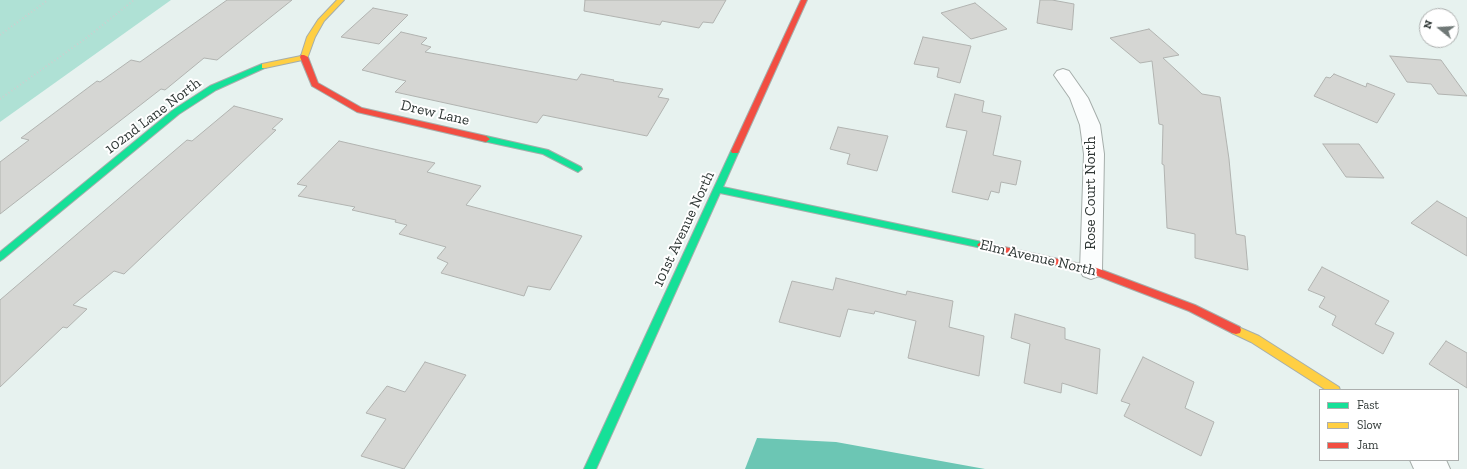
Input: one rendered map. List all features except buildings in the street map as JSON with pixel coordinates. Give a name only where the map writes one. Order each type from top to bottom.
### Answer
[{"type":"street","points":[[304,58],[311,37],[321,20],[341,0]]},
{"type":"street","name":"101st Avenue North","points":[[590,469],[804,0]]},
{"type":"street","name":"Drew Lane","points":[[304,58],[315,84],[360,110],[545,152],[578,169]]},
{"type":"street","name":"102nd Lane North","points":[[0,257],[176,112],[194,100],[213,88],[261,67],[304,58]]},
{"type":"street","name":"Rose Court North","points":[[1063,75],[1079,98],[1090,125],[1094,154],[1091,270]]},
{"type":"street","name":"Elm Avenue North","points":[[718,190],[1030,255],[1091,270],[1192,308],[1255,339],[1314,375],[1334,389]]},
{"type":"street","points":[[1425,461],[1436,469]]},
{"type":"path","points":[[0,35],[48,0]]},
{"type":"path","points":[[0,99],[85,39],[134,0]]},
{"type":"shaded area","points":[[0,0],[171,0],[0,122]]},
{"type":"shaded area","points":[[757,438],[836,442],[985,469],[745,469]]},
{"type":"traffic: fast","points":[[0,257],[176,112],[213,88],[265,66]]},
{"type":"traffic: fast","points":[[486,139],[545,152],[578,169]]},
{"type":"traffic: fast","points":[[590,469],[735,151]]},
{"type":"traffic: fast","points":[[718,189],[982,245]]},
{"type":"traffic: slow","points":[[265,66],[304,57],[311,37],[321,20],[341,0]]},
{"type":"traffic: slow","points":[[1236,330],[1255,339],[1333,389]]},
{"type":"traffic: jam","points":[[735,151],[804,0]]},
{"type":"traffic: jam","points":[[304,57],[315,84],[360,110],[486,139]]},
{"type":"traffic: jam","points":[[982,245],[1091,270],[1192,308],[1236,330]]}]
